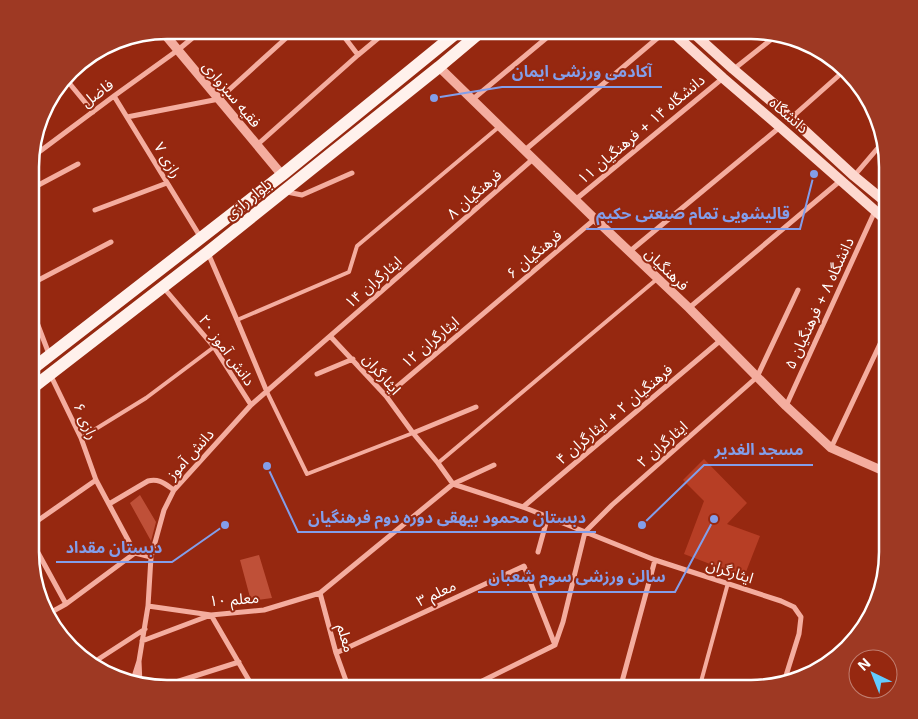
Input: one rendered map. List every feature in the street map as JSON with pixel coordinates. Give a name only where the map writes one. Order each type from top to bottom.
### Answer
[{"type":"main road","name":"بلوار رازی","points":[[39,363],[282,175],[449,39]]},
{"type":"main road","name":"بلوار رازی","points":[[39,382],[208,252],[472,39]]},
{"type":"main road","name":"دانشگاه","points":[[679,39],[879,214]]},
{"type":"main road","name":"دانشگاه","points":[[700,39],[879,197]]},
{"type":"main road","points":[[97,318],[106,330]]},
{"type":"street","name":"فقیه سبزواری","points":[[169,39],[282,175]]},
{"type":"street","name":"فاضل","points":[[40,151],[191,39]]},
{"type":"street","points":[[127,117],[219,99],[285,39]]},
{"type":"street","points":[[346,39],[358,55]]},
{"type":"street","points":[[257,145],[377,39]]},
{"type":"street","points":[[473,99],[545,39]]},
{"type":"street","points":[[524,150],[658,39]]},
{"type":"street","points":[[703,42],[706,39]]},
{"type":"street","points":[[733,69],[770,40]]},
{"type":"street","name":"فرهنگیان","points":[[439,67],[831,448],[879,469]]},
{"type":"street","points":[[791,118],[840,74]]},
{"type":"street","name":"دانشگاه ۱۴ + فرهنگیان ۱۱","points":[[576,200],[723,78]]},
{"type":"street","points":[[70,84],[93,112]]},
{"type":"street","name":"رازی ۷","points":[[114,96],[200,238]]},
{"type":"street","points":[[629,252],[780,127]]},
{"type":"street","points":[[854,176],[878,148]]},
{"type":"street","name":"فرهنگیان ۸","points":[[432,248],[533,159]]},
{"type":"street","points":[[39,185],[78,164]]},
{"type":"street","points":[[284,191],[302,195],[352,173]]},
{"type":"street","points":[[689,308],[840,181]]},
{"type":"street","points":[[95,210],[167,183]]},
{"type":"street","name":"دانشگاه ۸ + فرهنگیان ۵","points":[[786,406],[876,211]]},
{"type":"street","name":"فرهنگیان ۶","points":[[490,307],[595,219]]},
{"type":"street","points":[[39,280],[111,242]]},
{"type":"street","name":"ایثارگران ۱۴","points":[[330,336],[432,248]]},
{"type":"street","points":[[208,252],[267,392]]},
{"type":"street","name":"دانش آموز ۲۰","points":[[163,287],[214,347],[251,405]]},
{"type":"street","points":[[757,377],[798,290]]},
{"type":"street","name":"ایثارگران ۱۲","points":[[386,396],[490,307]]},
{"type":"street","points":[[39,329],[49,354]]},
{"type":"street","name":"ایثارگران","points":[[330,336],[386,396],[453,484],[548,516],[655,560],[728,583],[794,607],[801,617],[799,634],[786,675]]},
{"type":"street","name":"دانش آموز","points":[[139,661],[148,606],[151,557],[164,510],[174,490],[251,405],[330,336]]},
{"type":"street","name":"فرهنگیان ۲ + ایثارگران ۴","points":[[523,507],[721,340]]},
{"type":"street","points":[[831,448],[879,346]]},
{"type":"street","points":[[317,374],[353,359]]},
{"type":"street","name":"رازی ۶","points":[[50,373],[81,438],[96,480],[136,553]]},
{"type":"street","name":"ایثارگران ۲","points":[[585,532],[612,505],[757,377]]},
{"type":"street","points":[[413,433],[476,407]]},
{"type":"street","points":[[320,593],[453,484],[494,465]]},
{"type":"street","points":[[109,504],[148,481],[155,479],[174,490]]},
{"type":"street","points":[[39,520],[96,480]]},
{"type":"street","points":[[538,552],[548,516]]},
{"type":"street","points":[[484,680],[555,645],[563,622],[585,532]]},
{"type":"street","points":[[53,611],[66,604],[136,553],[151,557]]},
{"type":"street","points":[[39,554],[66,604]]},
{"type":"street","points":[[622,680],[655,560]]},
{"type":"street","name":"معلم ۳","points":[[336,653],[524,566],[555,645]]},
{"type":"street","name":"معلم ۱۰","points":[[148,606],[211,615],[264,610],[320,593]]},
{"type":"street","name":"معلم","points":[[320,593],[345,680]]},
{"type":"street","points":[[142,641],[211,615],[249,680]]},
{"type":"street","points":[[98,660],[145,628]]},
{"type":"street","points":[[134,676],[139,661]]},
{"type":"street","points":[[139,661],[140,677]]},
{"type":"street","points":[[182,680],[239,662]]},
{"type":"lane","points":[[238,320],[349,272],[356,246],[500,126]]},
{"type":"lane","points":[[438,463],[657,279]]},
{"type":"lane","points":[[81,438],[146,398],[214,347]]},
{"type":"lane","points":[[267,392],[307,474],[413,433]]},
{"type":"lane","points":[[701,680],[728,583]]},
{"type":"shaded area","points":[[704,459],[747,503],[727,524],[760,536],[744,577],[684,554],[704,501],[683,480]]},
{"type":"building","points":[[140,495],[156,522],[151,541],[130,503]]},
{"type":"building","points":[[259,555],[272,598],[251,601],[240,560]]},
{"type":"place","name":"آکادمی ورزشی ایمان","points":[[434,98]]},
{"type":"place","name":"قالیشویی تمام صنعتی حکیم","points":[[814,174]]},
{"type":"place","name":"دبستان محمود بیهقی دوره دوم فرهنگیان","points":[[267,466]]},
{"type":"place","name":"سالن ورزشی سوم شعبان","points":[[714,519]]},
{"type":"place","name":"دبستان مقداد","points":[[225,525]]},
{"type":"place","name":"مسجد الغدیر","points":[[642,525]]}]
